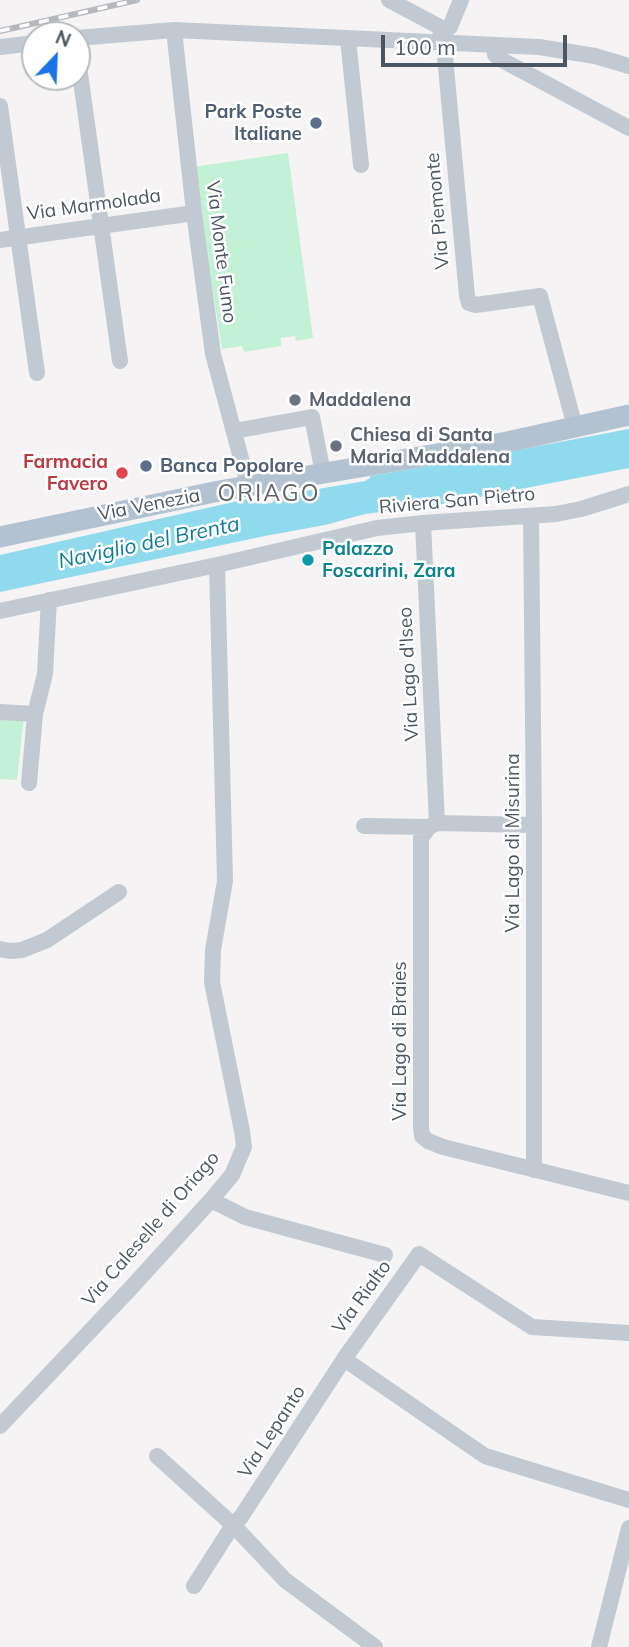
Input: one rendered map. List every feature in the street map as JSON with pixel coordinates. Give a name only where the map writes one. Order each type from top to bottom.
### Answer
[{"type":"main road","name":"Via Venezia","points":[[0,537],[230,489],[507,442],[629,415]]},
{"type":"street","points":[[389,0],[438,26],[443,37]]},
{"type":"street","points":[[443,37],[461,0]]},
{"type":"street","points":[[91,36],[174,30],[348,39],[443,37],[493,45],[539,47],[595,56],[629,66]]},
{"type":"street","name":"Via Monte Fumo","points":[[174,30],[213,354],[246,477]]},
{"type":"street","name":"Via Piemonte","points":[[443,37],[467,296],[470,303],[476,306],[540,296],[575,427]]},
{"type":"street","points":[[348,39],[361,165]]},
{"type":"street","points":[[0,47],[21,45]]},
{"type":"street","points":[[493,45],[495,55],[502,60],[629,128]]},
{"type":"street","points":[[83,91],[120,361]]},
{"type":"street","points":[[0,106],[37,373]]},
{"type":"street","name":"Via Marmolada","points":[[0,240],[194,213]]},
{"type":"street","points":[[234,428],[312,417],[321,463]]},
{"type":"street","name":"Riviera San Pietro","points":[[0,611],[377,528],[556,514],[629,494]]},
{"type":"street","name":"Via Lago di Misurina","points":[[531,516],[534,1170]]},
{"type":"street","name":"Via Lago d'Iseo","points":[[424,523],[433,825]]},
{"type":"street","name":"Via Caleselle di Oriago","points":[[0,1426],[211,1200],[232,1175],[244,1147],[212,982],[213,950],[225,881],[217,565]]},
{"type":"street","points":[[29,783],[35,714],[45,674],[50,600]]},
{"type":"street","points":[[0,712],[35,714]]},
{"type":"street","points":[[364,825],[534,825]]},
{"type":"street","name":"Via Lago di Braies","points":[[433,825],[421,838],[422,1136],[428,1142],[443,1147],[629,1193]]},
{"type":"street","points":[[0,949],[22,950],[47,940],[119,892]]},
{"type":"street","points":[[211,1200],[245,1217],[385,1255]]},
{"type":"street","name":"Via Rialto","points":[[629,1333],[532,1327],[419,1254],[344,1359],[485,1456],[629,1500]]},
{"type":"street","name":"Via Lepanto","points":[[194,1586],[344,1359]]},
{"type":"street","points":[[158,1456],[233,1525],[285,1580],[375,1647]]},
{"type":"street","points":[[599,1647],[629,1528]]},
{"type":"green space","points":[[288,153],[313,338],[296,341],[295,336],[281,338],[281,346],[244,352],[242,346],[222,349],[193,167]]},
{"type":"green space","points":[[0,715],[24,716],[17,780],[0,779]]},
{"type":"water","name":"Naviglio del Brenta","points":[[629,429],[629,468],[443,504],[365,514],[325,525],[0,592],[0,555],[251,498],[263,504],[272,503],[277,496],[365,481],[370,476]]},
{"type":"railway","points":[[0,31],[137,0]]},
{"type":"place","name":"Park Poste Italiane","points":[[316,123]]},
{"type":"place","name":"Maddalena","points":[[295,400]]},
{"type":"place","name":"Chiesa di Santa Maria Maddalena","points":[[336,446]]},
{"type":"place","name":"Banca Popolare","points":[[146,466]]},
{"type":"place","name":"Farmacia Favero","points":[[122,473]]},
{"type":"place","name":"Palazzo Foscarini, Zara","points":[[308,560]]},
{"type":"district","name":"ORIAGO","points":[[269,494]]}]
